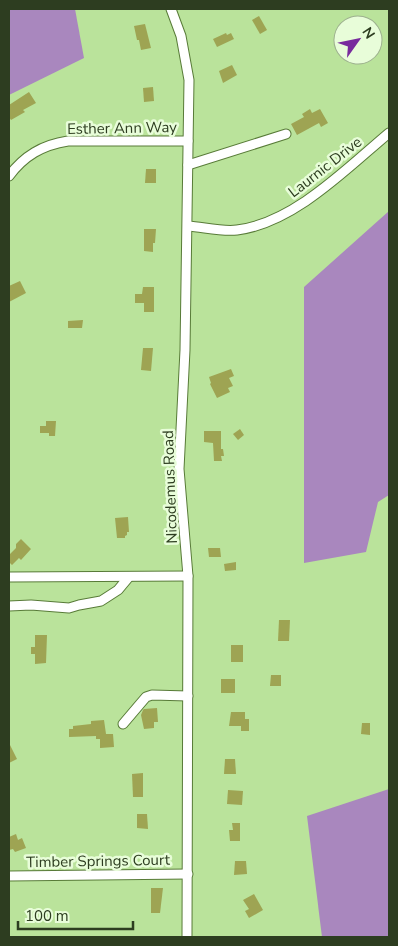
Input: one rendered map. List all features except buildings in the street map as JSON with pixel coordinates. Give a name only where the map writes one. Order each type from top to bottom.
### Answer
[{"type":"street","name":"Nicodemus Road","points":[[172,9],[181,36],[189,80],[185,350],[179,469],[188,576],[187,937]]},
{"type":"street","name":"Laurnic Drive","points":[[188,226],[236,230],[268,222],[309,199],[389,133]]},
{"type":"street","points":[[188,165],[286,134]]},
{"type":"street","name":"Esther Ann Way","points":[[9,176],[33,152],[55,143],[68,141],[188,141]]},
{"type":"street","points":[[9,576],[122,576],[128,578],[188,576]]},
{"type":"street","points":[[9,606],[31,605],[69,608],[79,604],[101,602],[118,590],[128,578]]},
{"type":"street","points":[[123,724],[146,697],[152,695],[188,696]]},
{"type":"street","name":"Timber Springs Court","points":[[9,876],[188,874]]},
{"type":"shaded area","points":[[9,9],[75,9],[84,58],[9,95]]},
{"type":"shaded area","points":[[389,211],[389,495],[378,502],[366,552],[304,563],[304,287]]},
{"type":"shaded area","points":[[389,789],[389,937],[322,937],[307,816]]}]
